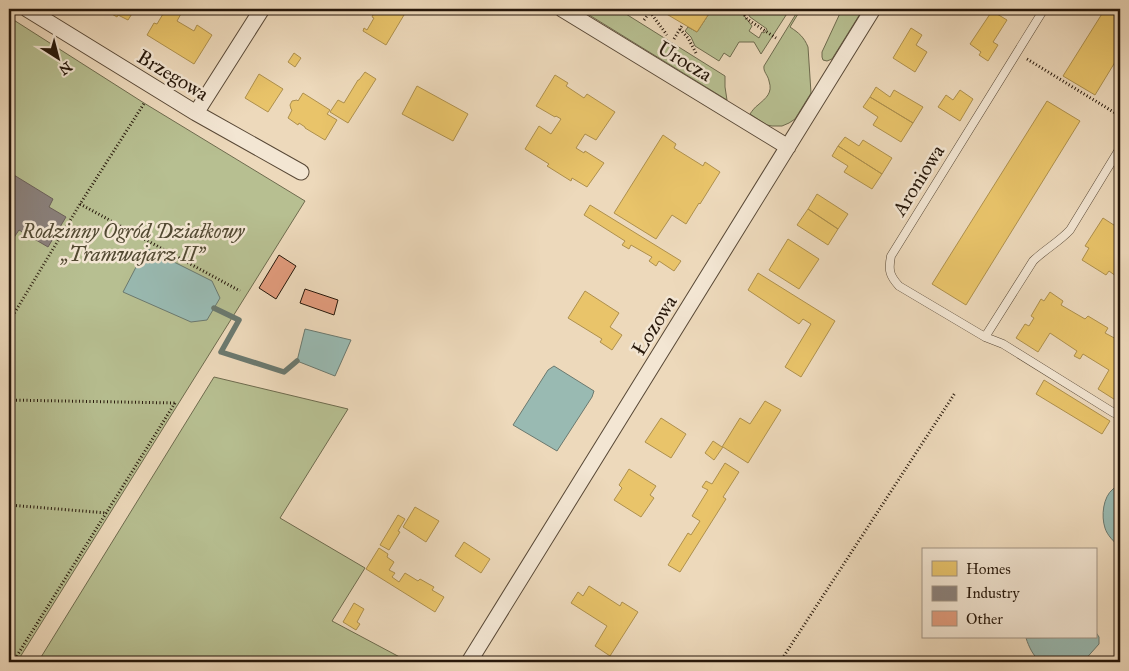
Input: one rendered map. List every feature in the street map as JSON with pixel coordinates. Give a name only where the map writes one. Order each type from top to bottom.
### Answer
[{"type":"street","name":"Brzegowa","points":[[27,9],[196,113],[301,172]]},
{"type":"street","points":[[196,113],[262,9]]},
{"type":"street","name":"Urocza","points":[[562,9],[788,147]]},
{"type":"street","name":"Łozowa","points":[[468,662],[873,9]]},
{"type":"lane","name":"Aroniowa","points":[[1044,9],[891,256],[889,267],[891,277],[900,286],[984,337],[1003,344],[1114,413]]},
{"type":"lane","points":[[984,337],[1033,261],[1070,230],[1120,148]]},
{"type":"path","points":[[741,9],[747,19],[776,38]]},
{"type":"path","points":[[644,20],[651,10],[667,35]]},
{"type":"path","points":[[674,39],[683,24]]},
{"type":"path","points":[[680,30],[688,38],[696,53]]},
{"type":"path","points":[[1017,52],[1120,116]]},
{"type":"path","points":[[9,322],[144,103]]},
{"type":"path","points":[[80,204],[240,291]]},
{"type":"path","points":[[780,662],[955,393]]},
{"type":"path","points":[[9,400],[175,403],[13,662]]},
{"type":"path","points":[[9,505],[107,513]]},
{"type":"green space","points":[[589,9],[618,9],[725,76],[727,100],[586,13]]},
{"type":"green space","points":[[712,9],[739,9],[752,26],[749,31],[759,38],[762,32],[764,33],[767,29],[750,17],[745,9],[790,9],[761,54],[754,42],[739,42],[730,57],[724,53],[719,61],[695,46],[691,37],[685,31],[688,27],[697,32]]},
{"type":"green space","points":[[799,9],[801,9],[790,27],[801,36],[808,47],[811,93],[795,119],[782,126],[767,125],[750,114],[769,92],[770,85],[764,66]]},
{"type":"green space","points":[[842,9],[863,9],[832,59],[823,60],[822,52]]},
{"type":"green space","name":"Rodzinny Ogród Działkowy „Tramwajarz II”","points":[[9,17],[144,103],[305,201],[17,662],[9,662]]},
{"type":"green space","points":[[214,377],[348,409],[280,518],[365,568],[332,621],[409,662],[38,662]]},
{"type":"water","points":[[146,248],[212,281],[220,298],[207,320],[191,322],[123,292]]},
{"type":"water","points":[[305,329],[351,340],[335,376],[297,361]]},
{"type":"water","points":[[554,366],[594,391],[557,451],[513,425],[548,370]]},
{"type":"water","points":[[1120,485],[1120,547],[1106,531],[1103,512],[1110,492]]},
{"type":"water","points":[[1096,632],[1099,637],[1099,644],[1083,662],[1041,662],[1032,651],[1026,638],[1096,638]]},
{"type":"building: Homes","points":[[103,9],[135,9],[128,20],[118,15],[117,17]]},
{"type":"building: Homes","points":[[166,9],[177,9],[182,12],[177,21],[194,31],[197,25],[212,35],[194,64],[147,35],[154,23],[157,24]]},
{"type":"building: Homes","points":[[376,9],[393,9],[404,15],[386,45],[363,31],[364,28],[367,30],[374,18],[372,17]]},
{"type":"building: Homes","points":[[658,9],[712,9],[697,32]]},
{"type":"building: Homes","points":[[1105,9],[1120,9],[1120,54],[1095,95],[1063,76]]},
{"type":"building: Homes","points":[[992,11],[1007,20],[993,42],[998,45],[988,61],[979,55],[981,52],[970,44]]},
{"type":"building: Homes","points":[[911,28],[922,35],[916,45],[927,52],[915,72],[893,58]]},
{"type":"building: Homes","points":[[294,53],[301,58],[295,67],[288,62]]},
{"type":"building: Homes","points":[[365,72],[376,79],[348,123],[330,112],[338,100],[344,103]]},
{"type":"building: Homes","points":[[259,74],[283,89],[268,112],[245,98]]},
{"type":"building: Homes","points":[[555,75],[568,83],[566,86],[584,98],[587,94],[615,112],[596,140],[585,134],[576,148],[584,153],[585,151],[604,163],[587,187],[572,178],[571,181],[525,149],[539,126],[551,134],[561,119],[536,106]]},
{"type":"building: Homes","points":[[417,86],[468,114],[453,141],[402,114]]},
{"type":"building: Homes","points":[[876,87],[890,97],[894,90],[923,107],[913,123],[870,97]]},
{"type":"building: Homes","points":[[960,90],[973,99],[960,121],[938,107],[946,95],[953,100]]},
{"type":"building: Homes","points":[[303,93],[330,110],[327,114],[337,120],[325,140],[288,118],[292,110],[290,105],[292,101],[298,101]]},
{"type":"building: Homes","points":[[870,97],[913,123],[901,142],[873,125],[878,117],[863,107]]},
{"type":"building: Homes","points":[[1047,101],[1080,121],[966,305],[932,284]]},
{"type":"building: Homes","points":[[663,135],[676,144],[674,148],[703,166],[705,162],[720,172],[686,224],[672,215],[656,239],[614,213]]},
{"type":"building: Homes","points":[[845,137],[859,146],[863,140],[892,158],[882,174],[838,146]]},
{"type":"building: Homes","points":[[838,146],[882,174],[872,189],[844,172],[848,166],[832,156]]},
{"type":"building: Homes","points":[[817,194],[848,214],[838,229],[808,209]]},
{"type":"building: Homes","points":[[590,205],[681,261],[674,271],[659,261],[656,266],[649,261],[652,257],[631,245],[629,249],[622,245],[625,241],[584,215]]},
{"type":"building: Homes","points":[[808,209],[838,229],[828,245],[797,225]]},
{"type":"building: Homes","points":[[1103,218],[1120,229],[1120,279],[1109,271],[1106,275],[1082,260],[1089,248],[1085,246]]},
{"type":"building: Homes","points":[[788,239],[819,259],[799,289],[769,270]]},
{"type":"building: Homes","points":[[758,273],[835,321],[801,377],[785,367],[811,324],[803,319],[799,324],[748,290]]},
{"type":"building: Homes","points":[[585,291],[619,313],[610,327],[622,335],[612,350],[600,342],[602,339],[568,318]]},
{"type":"building: Homes","points":[[1050,292],[1063,301],[1061,305],[1085,319],[1088,316],[1108,328],[1105,333],[1120,341],[1120,403],[1098,389],[1109,370],[1083,354],[1080,359],[1074,356],[1077,351],[1050,333],[1038,352],[1016,338],[1025,324],[1029,326],[1034,318],[1031,316],[1041,299],[1044,301]]},
{"type":"building: Homes","points":[[1044,380],[1110,421],[1102,434],[1036,394]]},
{"type":"building: Homes","points":[[765,401],[781,410],[748,463],[723,447],[714,460],[705,453],[713,441],[722,447],[740,418],[750,424]]},
{"type":"building: Homes","points":[[661,418],[686,434],[671,458],[645,442]]},
{"type":"building: Homes","points":[[725,463],[739,472],[723,497],[726,499],[680,572],[668,565],[688,533],[691,535],[700,521],[692,516],[708,490],[702,487],[706,481],[712,484]]},
{"type":"building: Homes","points":[[629,469],[656,486],[650,495],[654,498],[641,517],[614,500],[622,488],[619,485]]},
{"type":"building: Homes","points":[[415,507],[439,521],[426,542],[403,527]]},
{"type":"building: Homes","points":[[398,515],[405,519],[398,531],[400,532],[389,550],[380,545]]},
{"type":"building: Homes","points":[[464,542],[490,559],[481,573],[455,556]]},
{"type":"building: Homes","points":[[379,548],[388,554],[387,557],[394,562],[389,570],[395,573],[392,577],[399,582],[405,573],[418,581],[420,579],[434,587],[432,590],[444,597],[435,612],[366,569]]},
{"type":"building: Homes","points":[[589,586],[620,606],[622,602],[638,612],[610,656],[595,646],[607,626],[571,603],[578,592],[583,596]]},
{"type":"building: Homes","points":[[354,603],[364,609],[357,622],[360,624],[356,630],[343,622]]},
{"type":"building: Industry","points":[[9,172],[53,199],[49,207],[66,217],[48,247],[19,230],[13,239],[9,236]]},
{"type":"building: Other","points":[[279,255],[296,266],[276,299],[259,288]]},
{"type":"building: Other","points":[[305,289],[338,300],[334,315],[300,303]]},
{"type":"waterway","points":[[214,308],[239,320],[221,352],[284,372],[297,361]]}]
